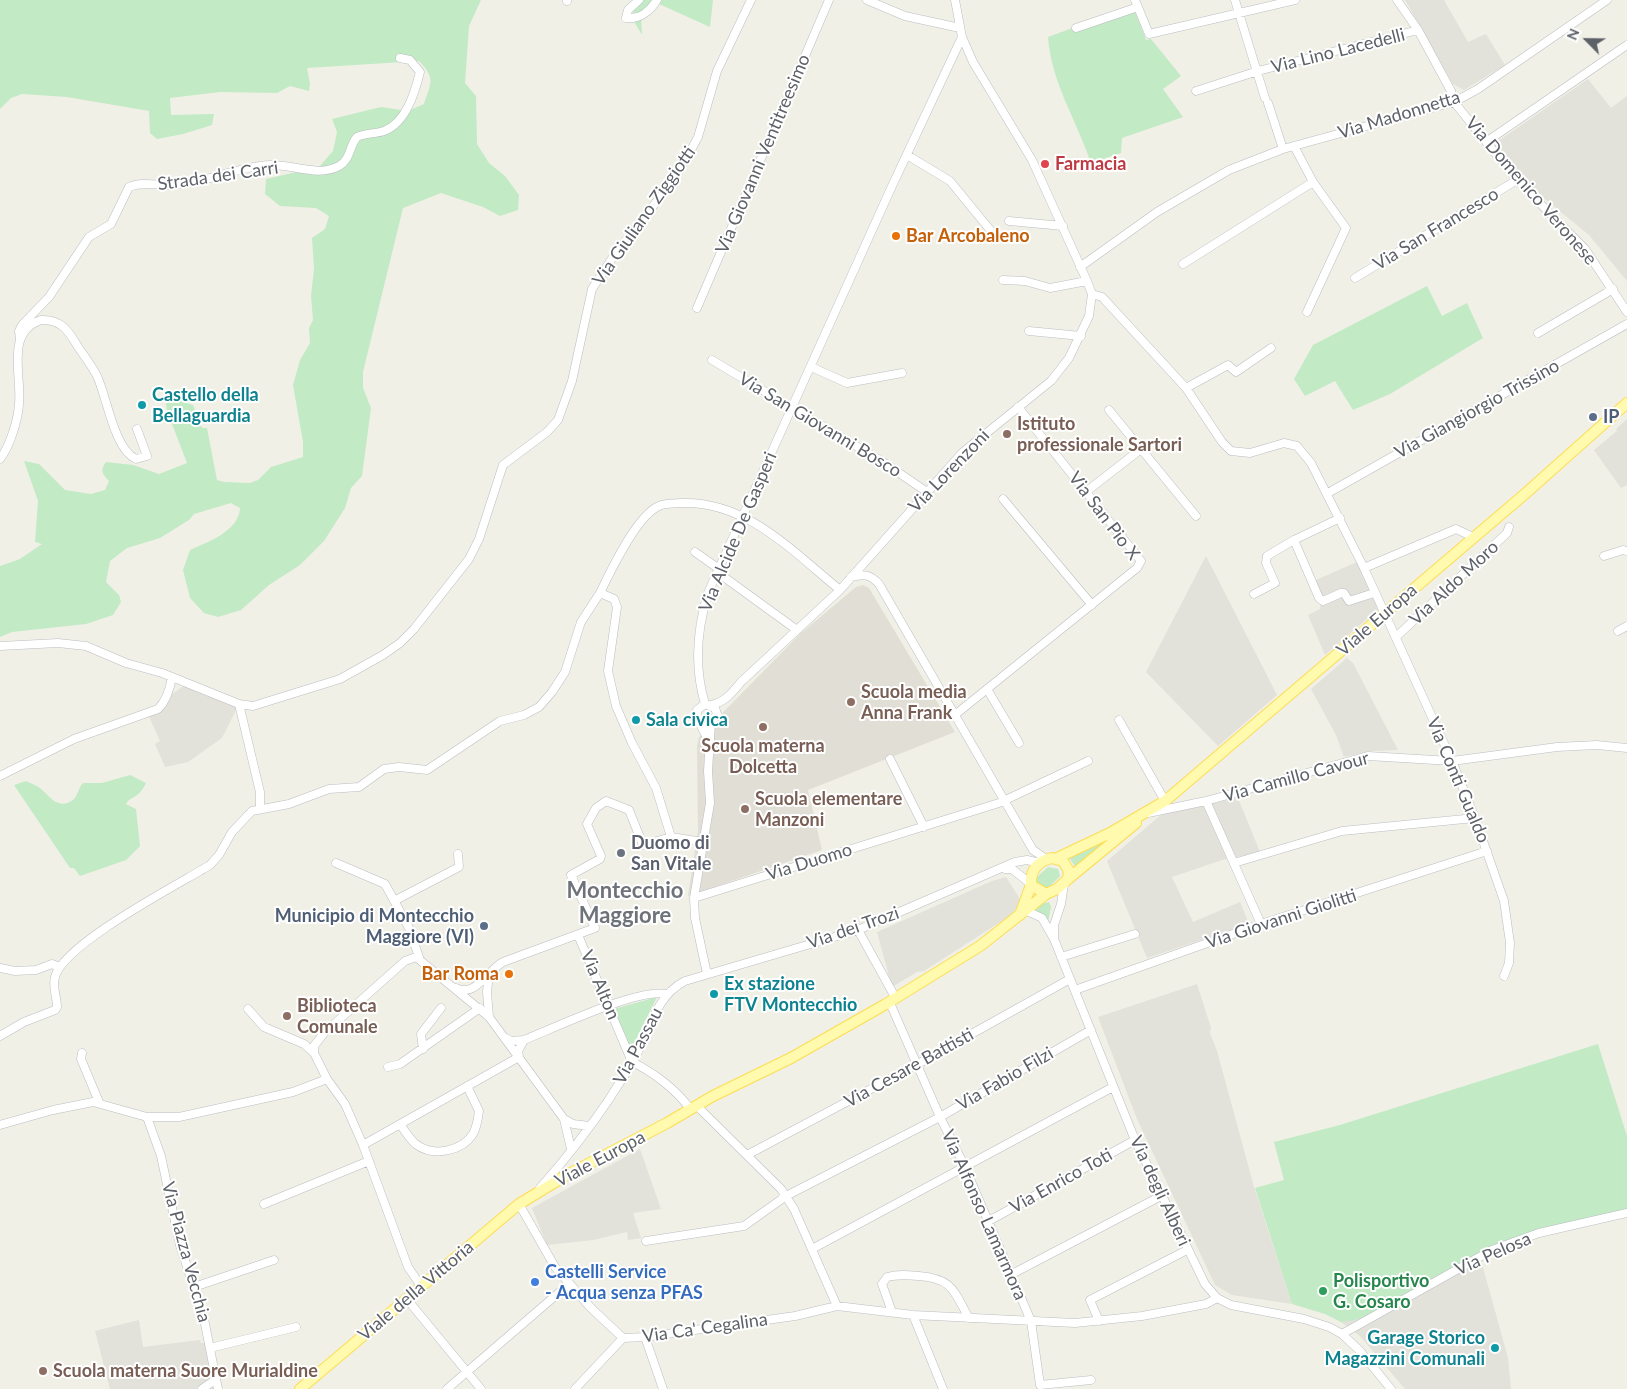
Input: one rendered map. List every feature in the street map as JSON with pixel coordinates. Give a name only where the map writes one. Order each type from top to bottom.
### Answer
[{"type":"main road","points":[[1606,423],[1627,403]]},
{"type":"main road","points":[[1606,423],[1627,408]]},
{"type":"main road","name":"Viale Europa","points":[[534,1195],[565,1176],[696,1109],[846,1027],[980,946],[1126,833],[1146,814],[1384,615],[1606,423]]},
{"type":"main road","name":"Viale Europa","points":[[1043,861],[1057,858],[1146,814]]},
{"type":"main road","points":[[1057,858],[1066,865],[1069,871],[1066,881]]},
{"type":"main road","points":[[1023,913],[1031,884],[1032,872],[1043,861]]},
{"type":"main road","points":[[1031,884],[1048,894]]},
{"type":"main road","name":"Viale della Vittoria","points":[[300,1389],[519,1204],[534,1195]]},
{"type":"street","points":[[639,0],[628,10],[626,18],[637,17],[645,13],[656,0]]},
{"type":"street","name":"Via Giuliano Ziggiotti","points":[[0,646],[58,643],[86,646],[126,663],[172,677],[239,704],[253,706],[340,679],[383,655],[400,643],[414,629],[469,559],[480,539],[503,465],[547,432],[558,420],[572,381],[592,289],[613,257],[671,183],[689,154],[698,137],[717,71],[751,0]]},
{"type":"street","name":"Via Giovanni Ventitreesimo","points":[[697,308],[829,0]]},
{"type":"street","points":[[867,0],[905,16],[960,28]]},
{"type":"street","points":[[955,0],[962,37],[990,94],[1032,160],[1088,281],[1092,294]]},
{"type":"street","name":"Via Lino Lacedelli","points":[[1235,0],[1283,149]]},
{"type":"street","points":[[1076,28],[1136,3],[1149,34],[1239,11],[1295,0]]},
{"type":"street","name":"Via Domenico Veronese","points":[[1397,0],[1418,30],[1451,91],[1454,102],[1517,180],[1585,248],[1627,312]]},
{"type":"street","name":"Via Madonnetta","points":[[1080,267],[1182,196],[1229,170],[1283,149],[1454,102],[1478,89],[1607,0]]},
{"type":"street","name":"Via Lino Lacedelli","points":[[1196,91],[1258,72],[1418,30]]},
{"type":"street","name":"Via Alcide De Gasperi","points":[[708,704],[698,657],[698,637],[708,593],[962,37]]},
{"type":"street","points":[[1486,142],[1627,45]]},
{"type":"street","name":"Strada dei Carri","points":[[20,340],[19,331],[22,325],[49,297],[89,237],[111,224],[129,188],[139,185],[188,183],[220,174],[268,166],[321,171],[336,167],[347,159],[357,137],[387,129],[405,111],[413,96],[420,72],[410,60],[400,58]]},
{"type":"street","points":[[1294,146],[1313,182],[1346,228],[1307,312]]},
{"type":"street","points":[[907,155],[950,181],[991,231]]},
{"type":"street","name":"Via San Francesco","points":[[1355,278],[1517,180]]},
{"type":"street","points":[[1183,264],[1313,182]]},
{"type":"street","points":[[1009,222],[1063,226]]},
{"type":"street","points":[[1003,280],[1025,280],[1050,288],[1088,281]]},
{"type":"street","points":[[1538,333],[1613,289]]},
{"type":"street","name":"Via Conti Gualdo","points":[[1092,294],[1102,297],[1186,388],[1230,451],[1250,453],[1284,443],[1297,446],[1304,453],[1328,493],[1364,568],[1452,760],[1475,818],[1504,901],[1510,943],[1509,962],[1504,976]]},
{"type":"street","name":"Via Lorenzoni","points":[[708,704],[720,703],[728,697],[741,682],[840,590],[963,452],[1051,380],[1069,358],[1081,336],[1092,308],[1092,294]]},
{"type":"street","points":[[0,459],[6,449],[19,404],[17,360],[20,340],[28,327],[40,320],[54,321],[65,327],[97,376],[120,442],[128,455],[136,459],[147,456],[137,429]]},
{"type":"street","name":"Via Giangiorgio Trissino","points":[[1328,493],[1627,324]]},
{"type":"street","points":[[1029,331],[1081,336]]},
{"type":"street","points":[[1186,388],[1228,365],[1236,372],[1271,348]]},
{"type":"street","name":"Via San Giovanni Bosco","points":[[712,360],[883,462],[927,492]]},
{"type":"street","points":[[811,367],[847,383],[902,373]]},
{"type":"street","name":"Via San Pio X","points":[[956,714],[1137,568],[1141,561],[1018,406]]},
{"type":"street","points":[[1109,410],[1196,516]]},
{"type":"street","points":[[1087,491],[1140,449]]},
{"type":"street","points":[[1003,500],[1092,605]]},
{"type":"street","points":[[0,1036],[24,1022],[57,1009],[54,977],[59,968],[89,941],[129,912],[210,865],[219,855],[232,832],[252,810],[290,804],[329,789],[359,787],[384,769],[399,767],[427,770],[500,721],[530,713],[539,707],[562,677],[569,663],[581,622],[600,593],[622,548],[637,528],[658,506],[706,503],[743,516],[770,533],[840,590]]},
{"type":"street","points":[[1254,594],[1275,584],[1266,563],[1267,556],[1294,540],[1340,518]]},
{"type":"street","name":"Via Aldo Moro","points":[[1396,637],[1507,533],[1509,527]]},
{"type":"street","points":[[1364,568],[1456,529],[1473,537]]},
{"type":"street","points":[[1294,540],[1321,601],[1341,593],[1344,593],[1349,601],[1374,593]]},
{"type":"street","points":[[1604,556],[1623,550],[1627,551]]},
{"type":"street","points":[[874,551],[869,565],[872,576],[879,584],[956,714],[1034,850],[1043,861]]},
{"type":"street","points":[[695,552],[797,630]]},
{"type":"street","points":[[852,577],[872,576]]},
{"type":"street","points":[[600,593],[614,598],[617,607],[608,671],[616,706],[632,743],[656,788],[671,837]]},
{"type":"street","points":[[1618,631],[1627,626]]},
{"type":"street","points":[[0,776],[74,739],[158,709],[168,692],[172,677]]},
{"type":"street","points":[[987,689],[1019,743]]},
{"type":"street","points":[[239,704],[260,792],[260,808]]},
{"type":"street","points":[[707,974],[695,918],[694,898],[710,803],[709,744],[712,723],[717,714],[708,704],[697,710],[696,714],[704,728],[709,744]]},
{"type":"street","points":[[1119,720],[1165,800]]},
{"type":"street","points":[[700,721],[705,724],[712,723]]},
{"type":"street","name":"Via Camillo Cavour","points":[[1146,814],[1206,801],[1368,756],[1452,760],[1557,747],[1597,745],[1627,748]]},
{"type":"street","points":[[890,759],[924,826]]},
{"type":"street","name":"Via Duomo","points":[[694,898],[1005,800],[1088,761]]},
{"type":"street","points":[[456,988],[467,992],[472,990],[503,962],[595,928],[572,875],[600,859],[601,856],[587,824],[596,808],[606,801],[629,810],[644,845],[671,837],[703,842]]},
{"type":"street","points":[[1206,801],[1261,924]]},
{"type":"street","points":[[1234,863],[1342,831],[1475,818]]},
{"type":"street","name":"Via Giovanni Giolitti","points":[[1075,990],[1261,924],[1487,851]]},
{"type":"street","points":[[394,901],[459,867],[461,865],[458,854]]},
{"type":"street","name":"Via dei Trozi","points":[[707,974],[858,930],[996,872],[1015,862],[1027,860],[1043,861]]},
{"type":"street","points":[[336,863],[385,884],[414,939],[420,960]]},
{"type":"street","name":"Via dei Trozi","points":[[996,872],[1012,869],[1031,884]]},
{"type":"street","points":[[1054,939],[1054,926],[1066,881]]},
{"type":"street","points":[[1048,894],[1056,900],[1059,911]]},
{"type":"street","name":"Via degli Alberi","points":[[1023,913],[1042,918],[1054,939],[1135,1140],[1205,1284],[1218,1298]]},
{"type":"street","name":"Via Alfonso Lamarmora","points":[[858,930],[893,1000],[916,1065],[964,1165],[1031,1321],[1040,1385],[1091,1380]]},
{"type":"street","points":[[1061,957],[1135,934]]},
{"type":"street","name":"Via Alton","points":[[578,935],[632,1062]]},
{"type":"street","points":[[314,1053],[314,1046],[324,1033],[390,974],[410,958],[420,960],[489,1016],[564,1119],[571,1149]]},
{"type":"street","points":[[0,968],[15,971],[36,970],[52,964],[59,968]]},
{"type":"street","points":[[489,973],[487,992],[489,1016]]},
{"type":"street","name":"Via Passau","points":[[534,1195],[589,1126],[632,1062],[666,994],[685,981],[707,974]]},
{"type":"street","name":"Via Cesare Battisti","points":[[748,1155],[916,1065],[1070,979]]},
{"type":"street","points":[[506,1038],[511,1041],[524,1040],[609,1006],[656,992],[666,994]]},
{"type":"street","points":[[422,1049],[421,1034],[442,1008]]},
{"type":"street","points":[[388,1067],[400,1064],[480,1008]]},
{"type":"street","points":[[248,1009],[264,1027],[304,1044],[314,1053],[327,1078],[345,1104],[363,1145],[408,1268],[421,1286]]},
{"type":"street","name":"Via Fabio Filzi","points":[[646,1241],[744,1226],[786,1196],[940,1117],[1091,1030]]},
{"type":"street","points":[[519,1057],[518,1051],[524,1040]]},
{"type":"street","points":[[82,1053],[81,1058],[99,1102]]},
{"type":"street","points":[[363,1145],[519,1057]]},
{"type":"street","points":[[632,1062],[646,1069],[696,1109],[748,1155],[786,1196],[837,1306]]},
{"type":"street","points":[[0,1125],[53,1110],[99,1102],[147,1117],[179,1117],[293,1092],[327,1078]]},
{"type":"street","points":[[400,1124],[417,1145],[426,1150],[436,1152],[451,1150],[462,1144],[472,1135],[479,1111],[467,1086]]},
{"type":"street","points":[[812,1249],[964,1165],[1113,1087]]},
{"type":"street","name":"Via Piazza Vecchia","points":[[147,1117],[161,1156],[180,1245],[194,1287],[210,1348],[218,1389]]},
{"type":"street","points":[[564,1119],[573,1124],[589,1126]]},
{"type":"street","name":"Via Enrico Toti","points":[[987,1222],[1135,1140]]},
{"type":"street","points":[[264,1204],[369,1161]]},
{"type":"street","points":[[1012,1274],[1161,1196]]},
{"type":"street","name":"Via Ca' Cegalina","points":[[519,1204],[547,1254],[569,1284],[623,1338],[645,1337],[795,1316],[837,1306],[913,1315],[1031,1321],[1098,1321],[1142,1316],[1206,1304],[1218,1298]]},
{"type":"street","name":"Via Pelosa","points":[[1342,1334],[1492,1250],[1539,1234],[1627,1213]]},
{"type":"street","points":[[1098,1321],[1090,1300],[1188,1250]]},
{"type":"street","points":[[194,1287],[274,1260]]},
{"type":"street","points":[[892,1312],[882,1284],[887,1277],[897,1275],[937,1278],[943,1280],[953,1289],[969,1318]]},
{"type":"street","points":[[447,1389],[569,1284]]},
{"type":"street","points":[[406,1298],[481,1389]]},
{"type":"street","points":[[1218,1298],[1231,1305],[1304,1318],[1329,1327],[1342,1334],[1360,1351],[1391,1389]]},
{"type":"street","points":[[913,1315],[943,1389]]},
{"type":"street","points":[[210,1348],[296,1327]]},
{"type":"street","points":[[645,1337],[663,1389]]},
{"type":"street","points":[[575,1389],[623,1338]]},
{"type":"street","points":[[202,1389],[215,1380]]},
{"type":"shaded area","points":[[1405,0],[1444,0],[1468,42],[1486,34],[1505,65],[1464,90],[1453,84]]},
{"type":"shaded area","points":[[1588,79],[1611,108],[1627,96],[1627,281],[1589,235],[1519,178],[1491,146]]},
{"type":"shaded area","points":[[1627,419],[1627,485],[1621,488],[1594,450],[1617,431],[1616,429]]},
{"type":"shaded area","points":[[1206,556],[1277,695],[1218,746],[1146,672]]},
{"type":"shaded area","points":[[1359,561],[1381,607],[1325,655],[1308,615],[1320,609],[1321,599],[1314,581]]},
{"type":"shaded area","points":[[863,585],[869,588],[955,732],[808,790],[822,850],[688,896],[698,831],[697,746],[699,737],[800,634],[856,587]]},
{"type":"shaded area","points":[[1347,658],[1353,663],[1398,750],[1371,751],[1344,757],[1336,735],[1311,689]]},
{"type":"shaded area","points":[[185,685],[240,702],[222,738],[188,762],[165,767],[155,744],[160,741],[147,712]]},
{"type":"shaded area","points":[[1238,798],[1260,852],[1222,860],[1172,877],[1193,922],[1240,902],[1249,924],[1147,958],[1107,861],[1162,814]]},
{"type":"shaded area","points":[[1006,877],[1020,899],[1016,909],[1008,917],[924,971],[917,972],[892,987],[877,932],[992,881]]},
{"type":"shaded area","points":[[1197,984],[1211,1028],[1210,1033],[1217,1051],[1254,1187],[1292,1304],[1232,1295],[1215,1285],[1137,1119],[1098,1017]]},
{"type":"shaded area","points":[[640,1149],[661,1209],[633,1213],[641,1238],[628,1240],[627,1232],[593,1240],[547,1245],[532,1208]]},
{"type":"shaded area","points":[[1479,1253],[1508,1358],[1511,1389],[1405,1389],[1360,1336],[1341,1322],[1377,1313]]},
{"type":"shaded area","points":[[139,1320],[143,1347],[200,1340],[201,1343],[208,1343],[219,1389],[110,1389],[95,1331]]},
{"type":"green space","points":[[0,0],[481,0],[469,26],[465,83],[476,96],[477,144],[489,163],[505,176],[519,195],[518,210],[500,216],[483,207],[441,193],[403,208],[363,372],[363,388],[371,408],[362,476],[351,488],[345,508],[324,541],[300,565],[269,585],[241,610],[218,617],[204,613],[190,598],[183,570],[190,550],[221,535],[234,523],[240,508],[231,503],[194,514],[189,520],[160,538],[127,548],[110,561],[106,582],[119,595],[121,602],[113,615],[86,624],[12,632],[0,637],[0,566],[20,559],[42,544],[35,542],[38,501],[24,461],[39,464],[65,490],[91,494],[105,490],[109,481],[103,472],[106,462],[133,465],[159,474],[187,463],[167,411],[165,396],[193,405],[202,428],[207,428],[217,480],[250,483],[258,480],[271,467],[303,457],[303,442],[293,385],[300,360],[310,343],[309,328],[313,320],[311,296],[314,269],[312,238],[325,229],[329,216],[316,208],[280,206],[265,194],[266,179],[319,167],[333,151],[337,132],[332,119],[381,107],[408,111],[424,104],[430,85],[430,77],[419,61],[307,68],[310,83],[309,91],[290,86],[277,93],[220,92],[170,98],[171,115],[214,114],[212,125],[183,134],[157,139],[150,133],[149,111],[67,97],[22,94],[11,98],[0,109]]},
{"type":"green space","points":[[638,0],[713,0],[710,27],[659,4],[641,17],[642,35],[632,18],[634,5]]},
{"type":"green space","points":[[1134,9],[1146,40],[1151,39],[1181,76],[1163,89],[1183,117],[1122,138],[1121,153],[1091,163],[1059,86],[1050,54],[1048,37],[1103,17]]},
{"type":"green space","points":[[1427,286],[1442,316],[1467,303],[1483,338],[1390,394],[1353,410],[1335,381],[1305,396],[1294,379],[1313,345]]},
{"type":"green space","points":[[130,775],[146,783],[140,792],[126,804],[136,809],[140,846],[126,860],[80,876],[74,868],[70,868],[14,785],[26,781],[40,788],[54,801],[62,804],[73,800],[83,783],[102,783]]},
{"type":"green space","points":[[1116,837],[1076,868],[1069,857]]},
{"type":"green space","points":[[1048,867],[1058,869],[1060,876],[1048,888],[1037,885],[1037,877]]},
{"type":"green space","points":[[1049,902],[1051,907],[1048,922],[1035,911],[1041,904]]},
{"type":"green space","points":[[657,997],[631,1049],[614,1009]]},
{"type":"green space","points":[[1598,1044],[1627,1136],[1627,1209],[1495,1245],[1377,1313],[1354,1320],[1341,1322],[1325,1314],[1292,1304],[1255,1188],[1284,1180],[1274,1142],[1340,1125]]},
{"type":"place","name":"Farmacia","points":[[1045,164]]},
{"type":"place","name":"Bar Arcobaleno","points":[[896,236]]},
{"type":"place","name":"Castello della Bellaguardia","points":[[142,405]]},
{"type":"place","name":"IP","points":[[1593,417]]},
{"type":"place","name":"Istituto professionale Sartori","points":[[1007,434]]},
{"type":"place","name":"Scuola media Anna Frank","points":[[851,702]]},
{"type":"place","name":"Sala civica","points":[[636,720]]},
{"type":"place","name":"Scuola materna Dolcetta","points":[[763,727]]},
{"type":"place","name":"Scuola elementare Manzoni","points":[[745,809]]},
{"type":"place","name":"Duomo di San Vitale","points":[[621,853]]},
{"type":"place","name":"Municipio di Montecchio Maggiore (VI)","points":[[484,926]]},
{"type":"place","name":"Bar Roma","points":[[509,974]]},
{"type":"place","name":"Ex stazione FTV Montecchio","points":[[714,994]]},
{"type":"place","name":"Biblioteca Comunale","points":[[287,1016]]},
{"type":"place","name":"Castelli Service - Acqua senza PFAS","points":[[535,1282]]},
{"type":"place","name":"Polisportivo G. Cosaro","points":[[1323,1291]]},
{"type":"place","name":"Garage Storico Magazzini Comunali","points":[[1495,1348]]},
{"type":"place","name":"Scuola materna Suore Murialdine","points":[[43,1371]]},
{"type":"district","name":"Montecchio Maggiore","points":[[625,904]]}]
